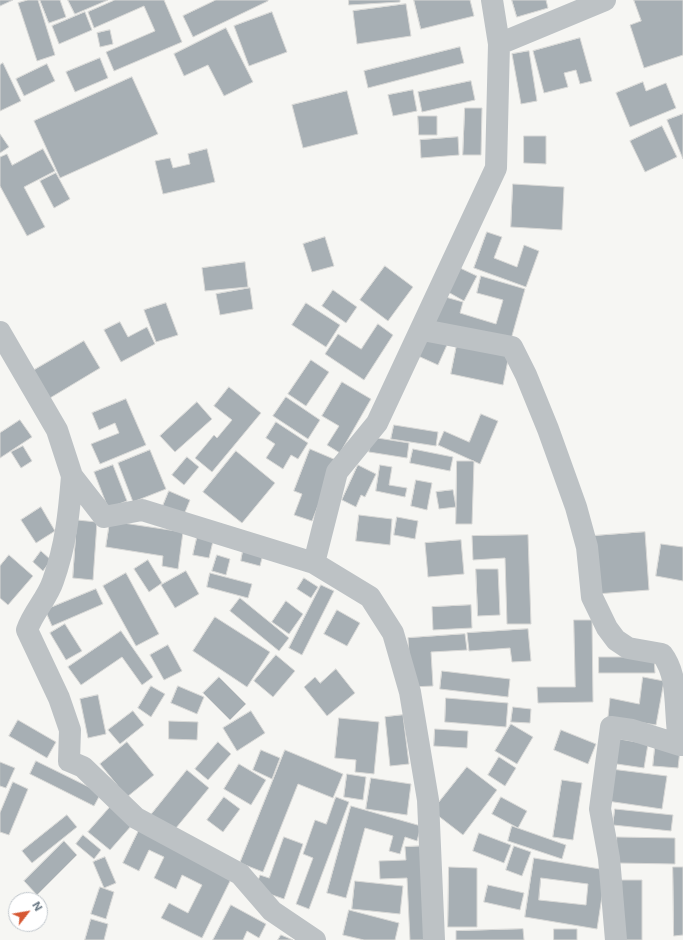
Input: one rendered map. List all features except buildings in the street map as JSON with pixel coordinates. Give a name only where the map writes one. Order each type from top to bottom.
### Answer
[{"type":"street","points":[[314,563],[337,472],[378,423],[431,304],[496,168],[500,44],[492,0]]},
{"type":"street","points":[[500,44],[604,0]]},
{"type":"street","points":[[423,330],[460,245]]},
{"type":"street","points":[[423,330],[431,304]]},
{"type":"street","points":[[423,330],[512,347],[546,422],[576,507],[588,547],[592,597],[607,628],[616,640],[628,648],[662,654],[669,663],[673,679],[677,734],[681,745]]},
{"type":"street","points":[[0,332],[57,430],[72,476],[104,517],[142,510],[314,563],[370,597],[393,633],[410,692],[428,800],[434,940]]},
{"type":"street","points":[[72,476],[68,529],[53,583],[31,618],[27,630],[59,698],[70,730],[69,761],[83,767],[136,818],[240,874],[272,911],[315,940]]},
{"type":"street","points":[[616,940],[609,858],[600,809],[611,727],[632,730],[681,745]]}]
